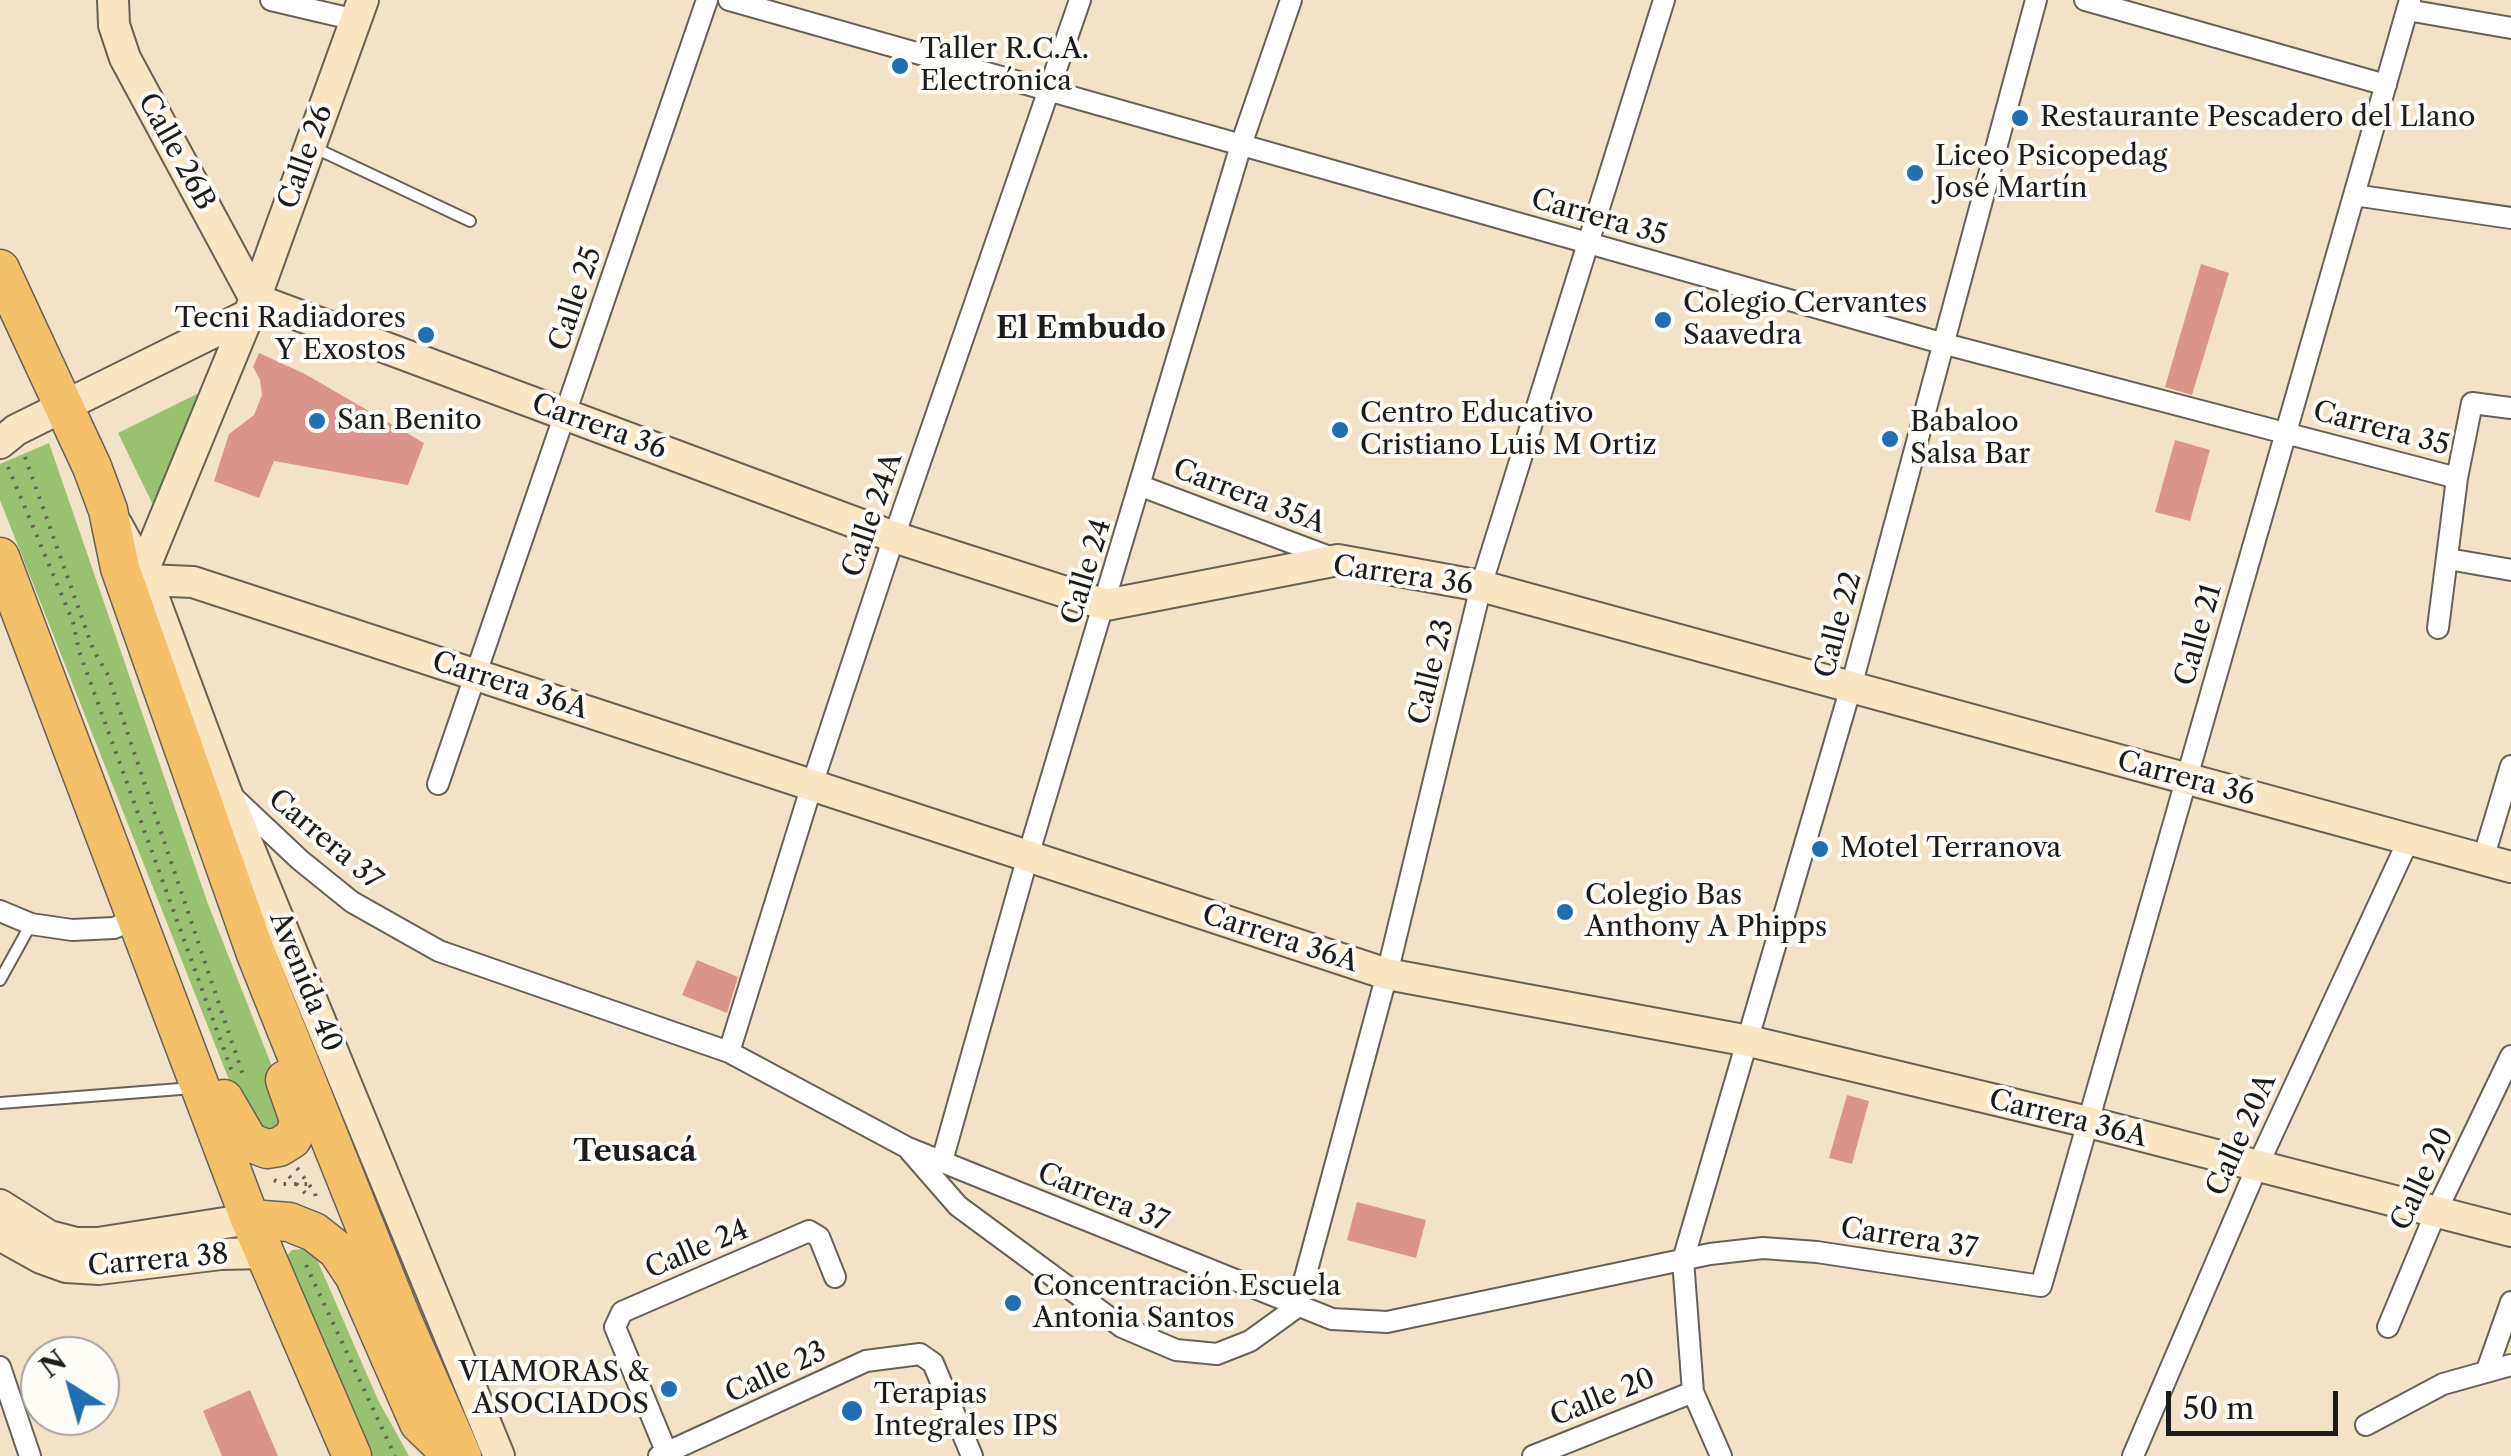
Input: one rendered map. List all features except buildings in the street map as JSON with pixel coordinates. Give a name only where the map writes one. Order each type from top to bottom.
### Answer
[{"type":"highway","name":"Avenida 40","points":[[0,269],[66,406],[108,510],[120,568],[256,954],[402,1319],[462,1456]]},
{"type":"highway","points":[[0,557],[178,1032],[216,1081],[230,1168],[352,1456]]},
{"type":"highway","points":[[178,1032],[203,1060],[249,1142],[273,1148],[292,1139],[300,1123],[252,1002],[256,954]]},
{"type":"highway","points":[[257,1236],[289,1222],[320,1236],[355,1277],[418,1423],[453,1456]]},
{"type":"street","name":"Calle 26B","points":[[113,0],[114,26],[124,58],[252,306]]},
{"type":"street","points":[[272,0],[360,10]]},
{"type":"street","name":"Calle 25","points":[[438,784],[706,0]]},
{"type":"street","name":"Carrera 35","points":[[728,0],[1945,344],[2458,478]]},
{"type":"street","name":"Calle 24A","points":[[729,1052],[894,537],[1080,0]]},
{"type":"street","name":"Calle 24","points":[[942,1162],[1028,856],[1241,145],[1291,0]]},
{"type":"street","name":"Calle 23","points":[[1297,1308],[1386,974],[1482,586],[1664,0]]},
{"type":"street","name":"Calle 22","points":[[1683,1260],[1851,687],[2036,0]]},
{"type":"street","points":[[2085,0],[2386,85]]},
{"type":"street","points":[[2409,5],[2511,28]]},
{"type":"street","name":"Calle 21","points":[[2041,1286],[2409,5]]},
{"type":"street","name":"Calle 26","points":[[145,575],[252,306],[360,10]]},
{"type":"street","points":[[2354,195],[2511,218]]},
{"type":"street","points":[[8,447],[66,406],[252,306]]},
{"type":"street","name":"Carrera 36","points":[[252,306],[566,415],[894,537],[1106,605],[1338,560],[1482,586],[2497,863]]},
{"type":"street","points":[[2438,628],[2472,403],[2511,408]]},
{"type":"street","name":"Carrera 35A","points":[[1141,486],[1338,560]]},
{"type":"street","name":"Avenida 40","points":[[108,510],[145,575],[226,792],[499,1456]]},
{"type":"street","points":[[2448,559],[2511,570]]},
{"type":"street","name":"Carrera 36A","points":[[145,575],[193,582],[1386,974],[1749,1040],[2436,1212]]},
{"type":"street","points":[[2497,863],[2511,766]]},
{"type":"street","name":"Carrera 37","points":[[226,792],[325,882],[409,936],[457,957],[729,1052],[908,1148],[1332,1319],[1388,1322],[1736,1250],[1790,1249],[2041,1286]]},
{"type":"street","name":"Calle 20A","points":[[2133,1456],[2256,1168],[2408,840]]},
{"type":"street","points":[[0,912],[31,924],[93,930],[114,928],[138,918]]},
{"type":"street","name":"Calle 20","points":[[2388,1327],[2436,1212],[2511,1056]]},
{"type":"street","points":[[908,1148],[958,1206],[1122,1327],[1176,1350],[1217,1354],[1250,1341],[1297,1308]]},
{"type":"street","name":"Carrera 38","points":[[0,1205],[49,1236],[76,1243],[257,1236]]},
{"type":"street","points":[[2436,1212],[2511,1231]]},
{"type":"street","name":"Calle 24","points":[[664,1455],[615,1328],[622,1312],[810,1231],[819,1238],[835,1277]]},
{"type":"street","name":"Carrera 38","points":[[0,1234],[41,1258],[66,1267],[99,1269],[222,1254],[257,1236]]},
{"type":"street","points":[[1683,1260],[1692,1392],[1721,1456]]},
{"type":"street","points":[[2487,1370],[2511,1302]]},
{"type":"street","name":"Calle 23","points":[[664,1455],[866,1362],[920,1354],[933,1363],[972,1456]]},
{"type":"street","points":[[2366,1426],[2443,1384],[2511,1366]]},
{"type":"street","points":[[0,1367],[30,1456]]},
{"type":"street","name":"Calle 20","points":[[1542,1454],[1692,1392]]},
{"type":"lane","points":[[310,145],[470,221]]},
{"type":"lane","points":[[0,980],[31,924]]},
{"type":"lane","points":[[0,1103],[216,1081]]},
{"type":"path","points":[[8,447],[73,622],[216,1081]]},
{"type":"path","points":[[8,447],[108,676],[249,1092]]},
{"type":"path","points":[[273,1148],[315,1193],[320,1236],[304,1260],[395,1456]]},
{"type":"path","points":[[273,1148],[306,1192],[320,1236]]},
{"type":"path","points":[[230,1168],[252,1163],[282,1184],[309,1184]]},
{"type":"green space","points":[[201,392],[154,507],[118,433]]},
{"type":"green space","points":[[49,443],[208,904],[288,1107],[269,1142],[244,1118],[0,500],[0,464]]},
{"type":"green space","points":[[304,1249],[315,1255],[378,1400],[409,1456],[361,1456],[281,1263],[292,1250]]},
{"type":"place","name":"Taller R.C.A. Electrónica","points":[[900,66]]},
{"type":"place","name":"Restaurante Pescadero del Llano","points":[[2020,118]]},
{"type":"place","name":"Liceo Psicopedag José Martín","points":[[1915,173]]},
{"type":"place","name":"Colegio Cervantes Saavedra","points":[[1663,320]]},
{"type":"place","name":"Tecni Radiadores Y Exostos","points":[[426,335]]},
{"type":"place","name":"San Benito","points":[[317,421]]},
{"type":"place","name":"Centro Educativo Cristiano Luis M Ortiz","points":[[1340,430]]},
{"type":"place","name":"Babaloo Salsa Bar","points":[[1890,439]]},
{"type":"place","name":"Motel Terranova","points":[[1820,849]]},
{"type":"place","name":"Colegio Bas Anthony A Phipps","points":[[1565,912]]},
{"type":"place","name":"Concentración Escuela Antonia Santos","points":[[1013,1303]]},
{"type":"place","name":"VIAMORAS & ASOCIADOS","points":[[669,1389]]},
{"type":"place","name":"Terapias Integrales IPS","points":[[852,1411]]},
{"type":"district","name":"El Embudo","points":[[1081,329]]},
{"type":"district","name":"Teusacá","points":[[635,1152]]}]
